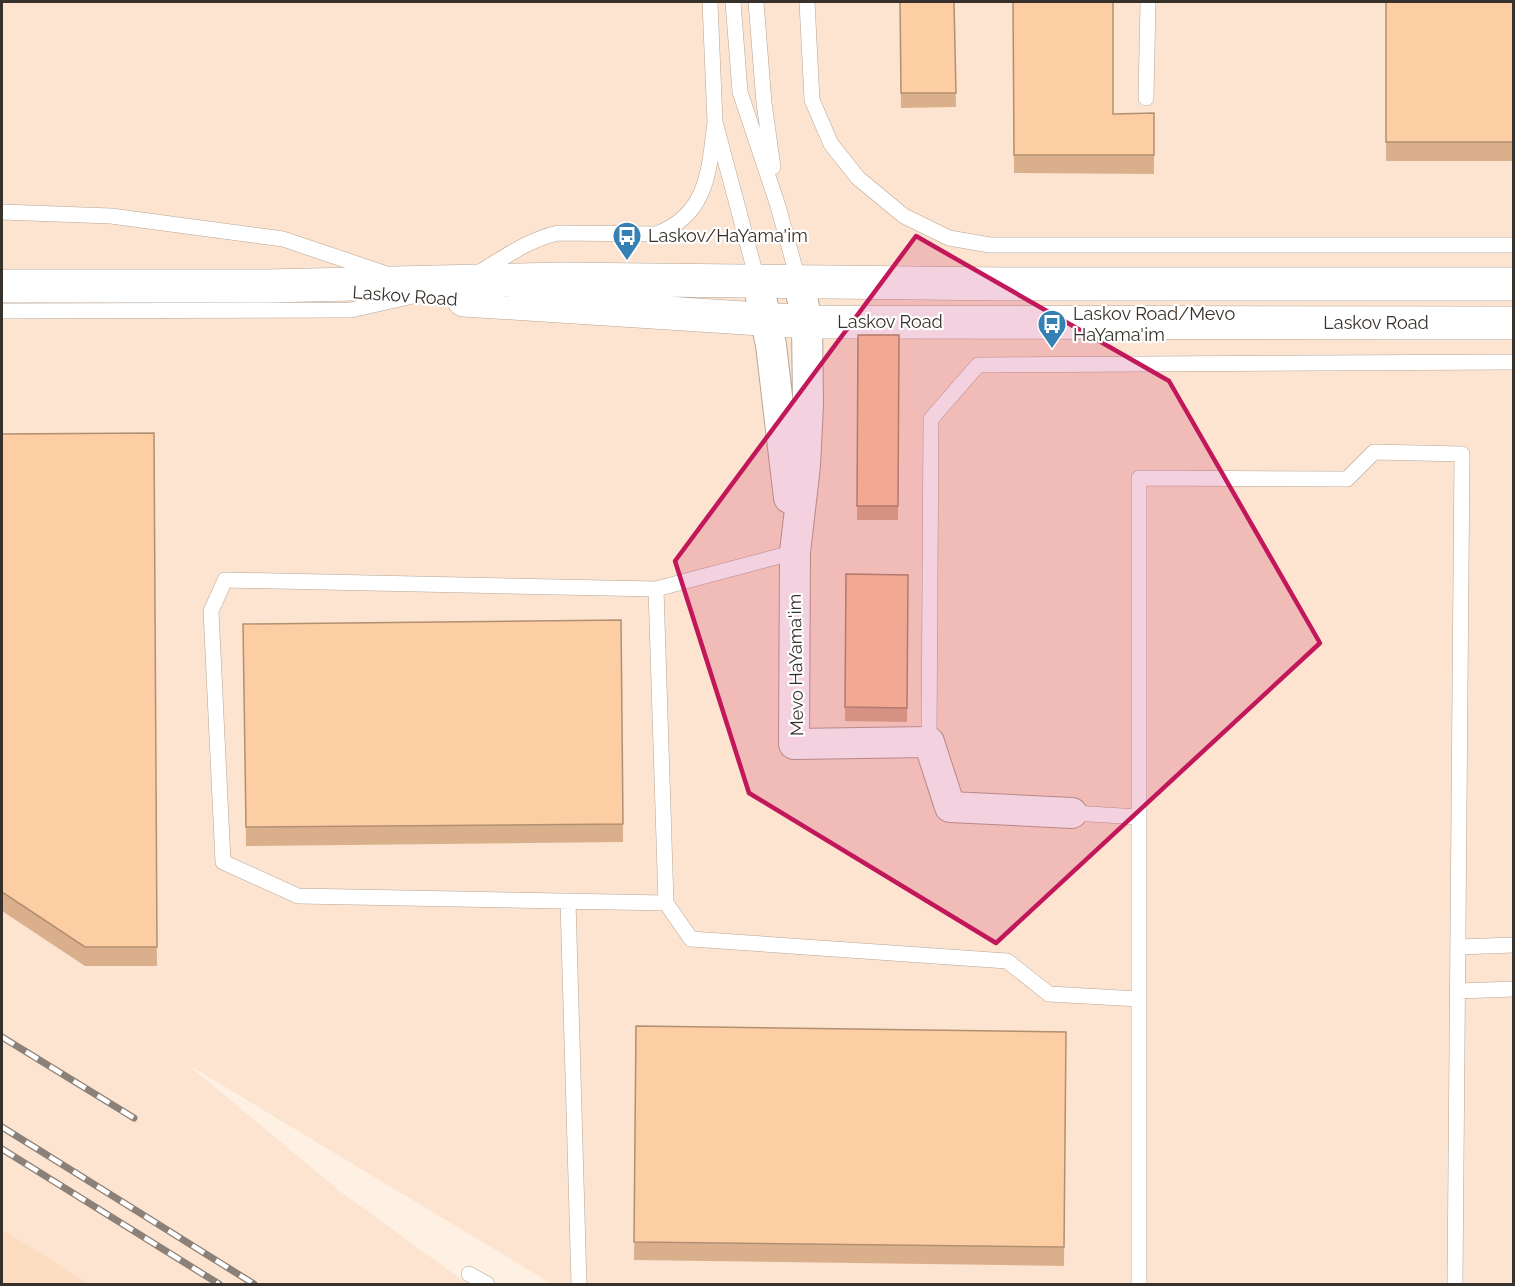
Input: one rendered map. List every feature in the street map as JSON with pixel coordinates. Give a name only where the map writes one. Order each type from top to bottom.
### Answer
[{"type":"street","name":"Laskov Road","points":[[411,289],[467,280],[562,279],[758,283],[1514,284]]},
{"type":"street","name":"Mevo HaYama'im","points":[[758,283],[767,321],[795,552]]},
{"type":"street","name":"Mevo HaYama'im","points":[[799,283],[807,322],[808,415],[805,466],[795,552],[794,744],[929,742]]},
{"type":"street","name":"Laskov Road","points":[[2,286],[268,286],[411,289],[767,321],[807,322],[1514,323]]},
{"type":"street","points":[[929,742],[950,807],[1072,813]]},
{"type":"lane","points":[[467,280],[526,243],[543,237],[558,233],[656,234],[685,218],[697,203],[710,162],[715,122],[710,2]]},
{"type":"lane","points":[[733,2],[740,92],[778,206],[799,283]]},
{"type":"lane","points":[[756,2],[764,103],[778,206]]},
{"type":"lane","points":[[807,2],[812,100],[831,144],[858,178],[904,216],[949,238],[990,245],[1514,245]]},
{"type":"lane","points":[[1146,98],[1148,2]]},
{"type":"lane","points":[[715,122],[758,283]]},
{"type":"lane","points":[[2,212],[111,216],[283,239],[411,289]]},
{"type":"lane","points":[[2,312],[351,310],[411,289]]},
{"type":"lane","points":[[929,742],[931,419],[978,365],[1514,362]]},
{"type":"lane","points":[[1139,1284],[1139,478],[1347,479],[1374,452],[1462,454],[1455,1284]]},
{"type":"lane","points":[[666,903],[298,896],[223,862],[211,611],[225,580],[656,589],[795,552]]},
{"type":"lane","points":[[656,589],[666,903],[691,939],[1007,961],[1049,994],[1139,999]]},
{"type":"lane","points":[[1072,813],[1139,817]]},
{"type":"lane","points":[[568,901],[579,1284]]},
{"type":"lane","points":[[1458,947],[1514,945]]},
{"type":"lane","points":[[1458,991],[1514,989]]},
{"type":"lane","points":[[470,1274],[487,1284]]},
{"type":"highlighted area","points":[[916,236],[1169,381],[1320,643],[996,943],[749,793],[675,561]]},
{"type":"shaded area","points":[[2,2],[1513,2],[1513,1284],[552,1284],[187,1064],[341,1192],[468,1284],[90,1284],[2,1229]]},
{"type":"shaded area","points":[[2,1229],[90,1284],[2,1284]]},
{"type":"building","points":[[900,2],[954,2],[956,93],[901,93]]},
{"type":"building","points":[[1013,2],[1113,2],[1113,114],[1154,113],[1154,155],[1014,155]]},
{"type":"building","points":[[1386,2],[1514,2],[1514,142],[1386,142]]},
{"type":"building","points":[[858,335],[899,335],[898,506],[857,506]]},
{"type":"building","points":[[154,433],[157,947],[85,947],[2,892],[2,434]]},
{"type":"building","points":[[846,574],[908,575],[907,708],[845,707]]},
{"type":"building","points":[[621,620],[623,824],[246,827],[243,624]]},
{"type":"building","points":[[636,1026],[1066,1032],[1064,1247],[634,1242]]},
{"type":"railway","points":[[2,1037],[134,1118]]},
{"type":"railway","points":[[2,1127],[254,1284]]},
{"type":"railway","points":[[2,1149],[219,1284]]},
{"type":"place","name":"Laskov/HaYama'im","points":[[627,262]]},
{"type":"place","name":"Laskov Road/Mevo HaYama'im","points":[[1052,350]]}]
